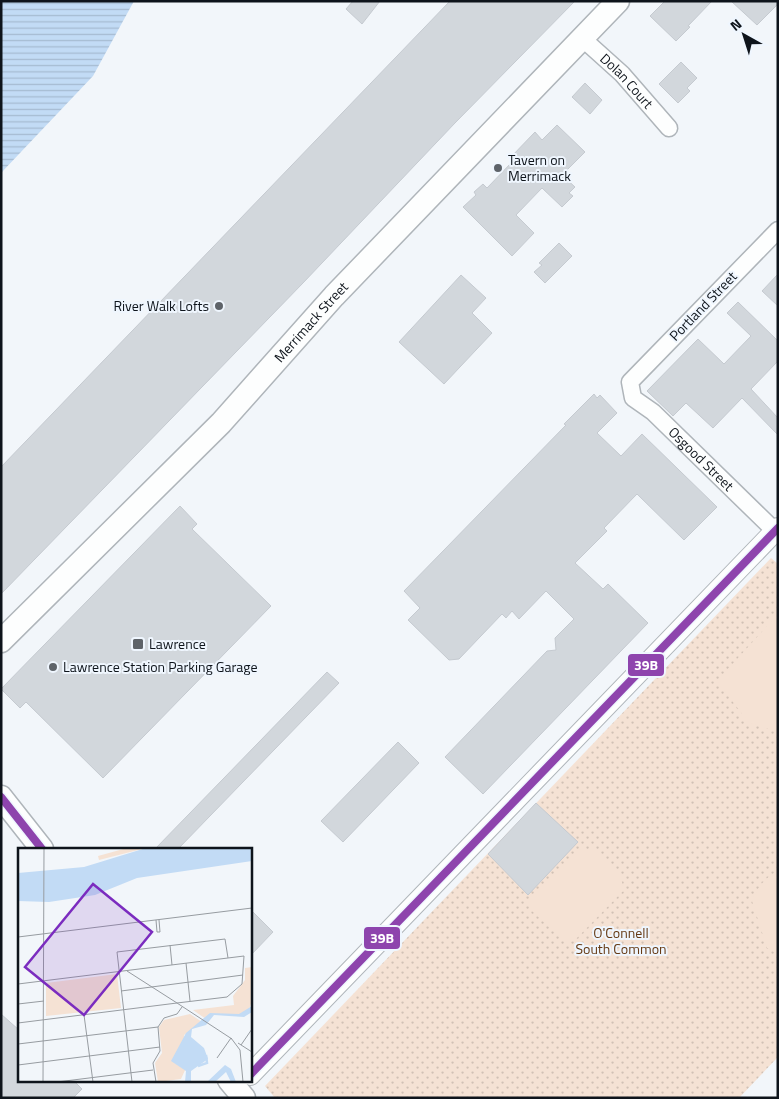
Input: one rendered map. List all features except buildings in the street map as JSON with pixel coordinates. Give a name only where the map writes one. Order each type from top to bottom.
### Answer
[{"type":"main road","name":"Merrimack Street","points":[[1,641],[221,423],[334,296],[618,1]]},
{"type":"main road","points":[[1,797],[41,848]]},
{"type":"street","name":"Dolan Court","points":[[582,38],[622,74],[669,128]]},
{"type":"street","name":"Portland Street","points":[[630,382],[778,230]]},
{"type":"street","name":"Osgood Street","points":[[630,382],[633,398],[653,412],[777,531]]},
{"type":"street","points":[[251,1075],[777,531]]},
{"type":"green space","name":"O'Connell South Common","points":[[771,558],[778,564],[778,1057],[739,1098],[275,1098],[265,1086]]},
{"type":"green space","points":[[778,614],[778,731],[775,731],[749,723],[717,681]]},
{"type":"green space","points":[[592,849],[621,878],[624,890],[574,941],[565,942],[531,910],[531,899],[580,850]]},
{"type":"green space","points":[[778,871],[778,954],[767,948],[752,901],[762,883]]},
{"type":"water","points":[[1,1],[134,1],[93,76],[1,173]]},
{"type":"transit line","name":"39B","points":[[251,1074],[778,528]]},
{"type":"transit line","name":"39B","points":[[1,797],[41,848]]},
{"type":"place","name":"Tavern on Merrimack","points":[[498,168]]},
{"type":"place","name":"River Walk Lofts","points":[[219,306]]},
{"type":"place","name":"Lawrence","points":[[138,644]]},
{"type":"place","name":"Lawrence Station Parking Garage","points":[[53,667]]}]
